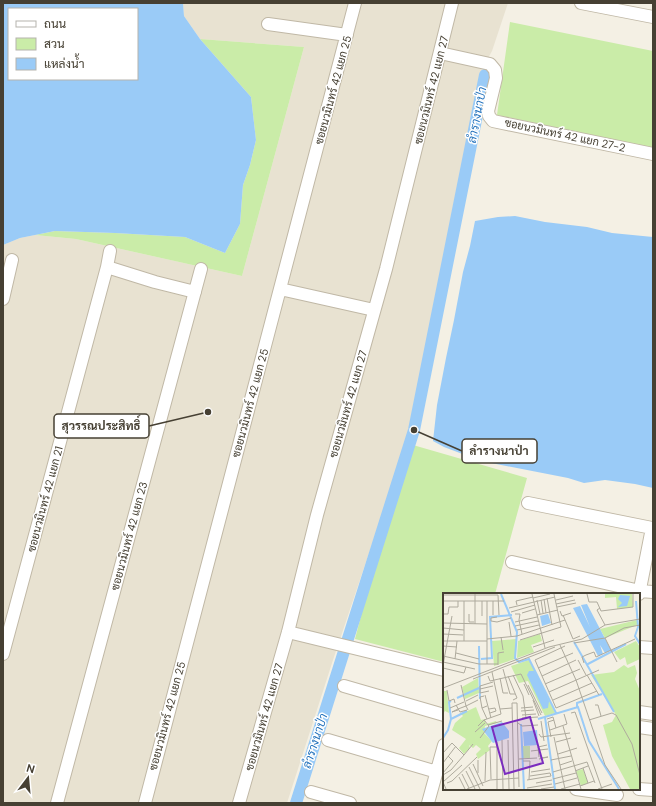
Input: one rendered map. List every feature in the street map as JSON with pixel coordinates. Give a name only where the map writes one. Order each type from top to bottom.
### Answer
[{"type":"street","name":"ซอยนวมินทร์ 42 แยก 25","points":[[144,803],[355,3]]},
{"type":"street","name":"ซอยนวมินทร์ 42 แยก 27","points":[[239,803],[288,632],[317,515],[386,269],[452,3]]},
{"type":"street","points":[[581,3],[595,4],[653,18]]},
{"type":"street","points":[[268,24],[347,35]]},
{"type":"street","name":"ซอยนวมินทร์ 42 แยก 27-2","points":[[440,53],[490,64],[495,70],[496,78],[488,111],[489,116],[493,121],[653,154]]},
{"type":"street","name":"ซอยนวมินทร์ 42 แยก 21","points":[[3,654],[110,251]]},
{"type":"street","points":[[3,298],[12,260]]},
{"type":"street","points":[[107,266],[155,282],[195,292]]},
{"type":"street","name":"ซอยนวมินทร์ 42 แยก 23","points":[[57,803],[201,269]]},
{"type":"street","points":[[280,289],[374,310]]},
{"type":"street","points":[[528,503],[653,528],[639,592]]},
{"type":"street","points":[[512,562],[639,592],[653,592]]},
{"type":"street","points":[[288,632],[443,670]]},
{"type":"street","points":[[640,647],[653,648]]},
{"type":"street","points":[[344,686],[443,715]]},
{"type":"street","points":[[640,712],[653,714]]},
{"type":"street","points":[[640,727],[653,729]]},
{"type":"street","points":[[328,740],[437,772]]},
{"type":"street","points":[[428,803],[443,749]]},
{"type":"street","points":[[640,788],[653,790]]},
{"type":"street","points":[[582,790],[617,796]]},
{"type":"street","points":[[311,792],[350,803]]},
{"type":"shaded area","points":[[183,3],[508,3],[492,51],[481,71],[420,381],[406,443],[333,660],[287,803],[3,803],[3,245],[20,238],[35,235],[76,239],[242,276],[304,47],[200,39],[184,16]]},
{"type":"green space","points":[[510,22],[653,51],[653,148],[497,115]]},
{"type":"green space","points":[[200,39],[304,47],[242,276],[76,239],[35,235],[55,231],[185,237],[225,253],[240,224],[243,185],[256,140],[251,97]]},
{"type":"green space","points":[[406,443],[527,478],[495,593],[443,593],[443,662],[355,639]]},
{"type":"water","points":[[3,3],[183,3],[184,16],[200,39],[251,97],[256,140],[243,185],[240,224],[225,253],[185,237],[55,231],[20,238],[3,245]]},
{"type":"water","points":[[515,216],[545,222],[587,227],[612,233],[653,237],[653,488],[605,480],[584,483],[568,478],[481,461],[444,447],[433,441],[437,405],[463,272],[475,221]]},
{"type":"waterway","name":"ลำรางนาป่า","points":[[296,803],[414,430],[485,75]]},
{"type":"place","name":"สุวรรณประสิทธิ์","points":[[208,412]]},
{"type":"place","name":"ลำรางนาป่า","points":[[414,430]]}]
